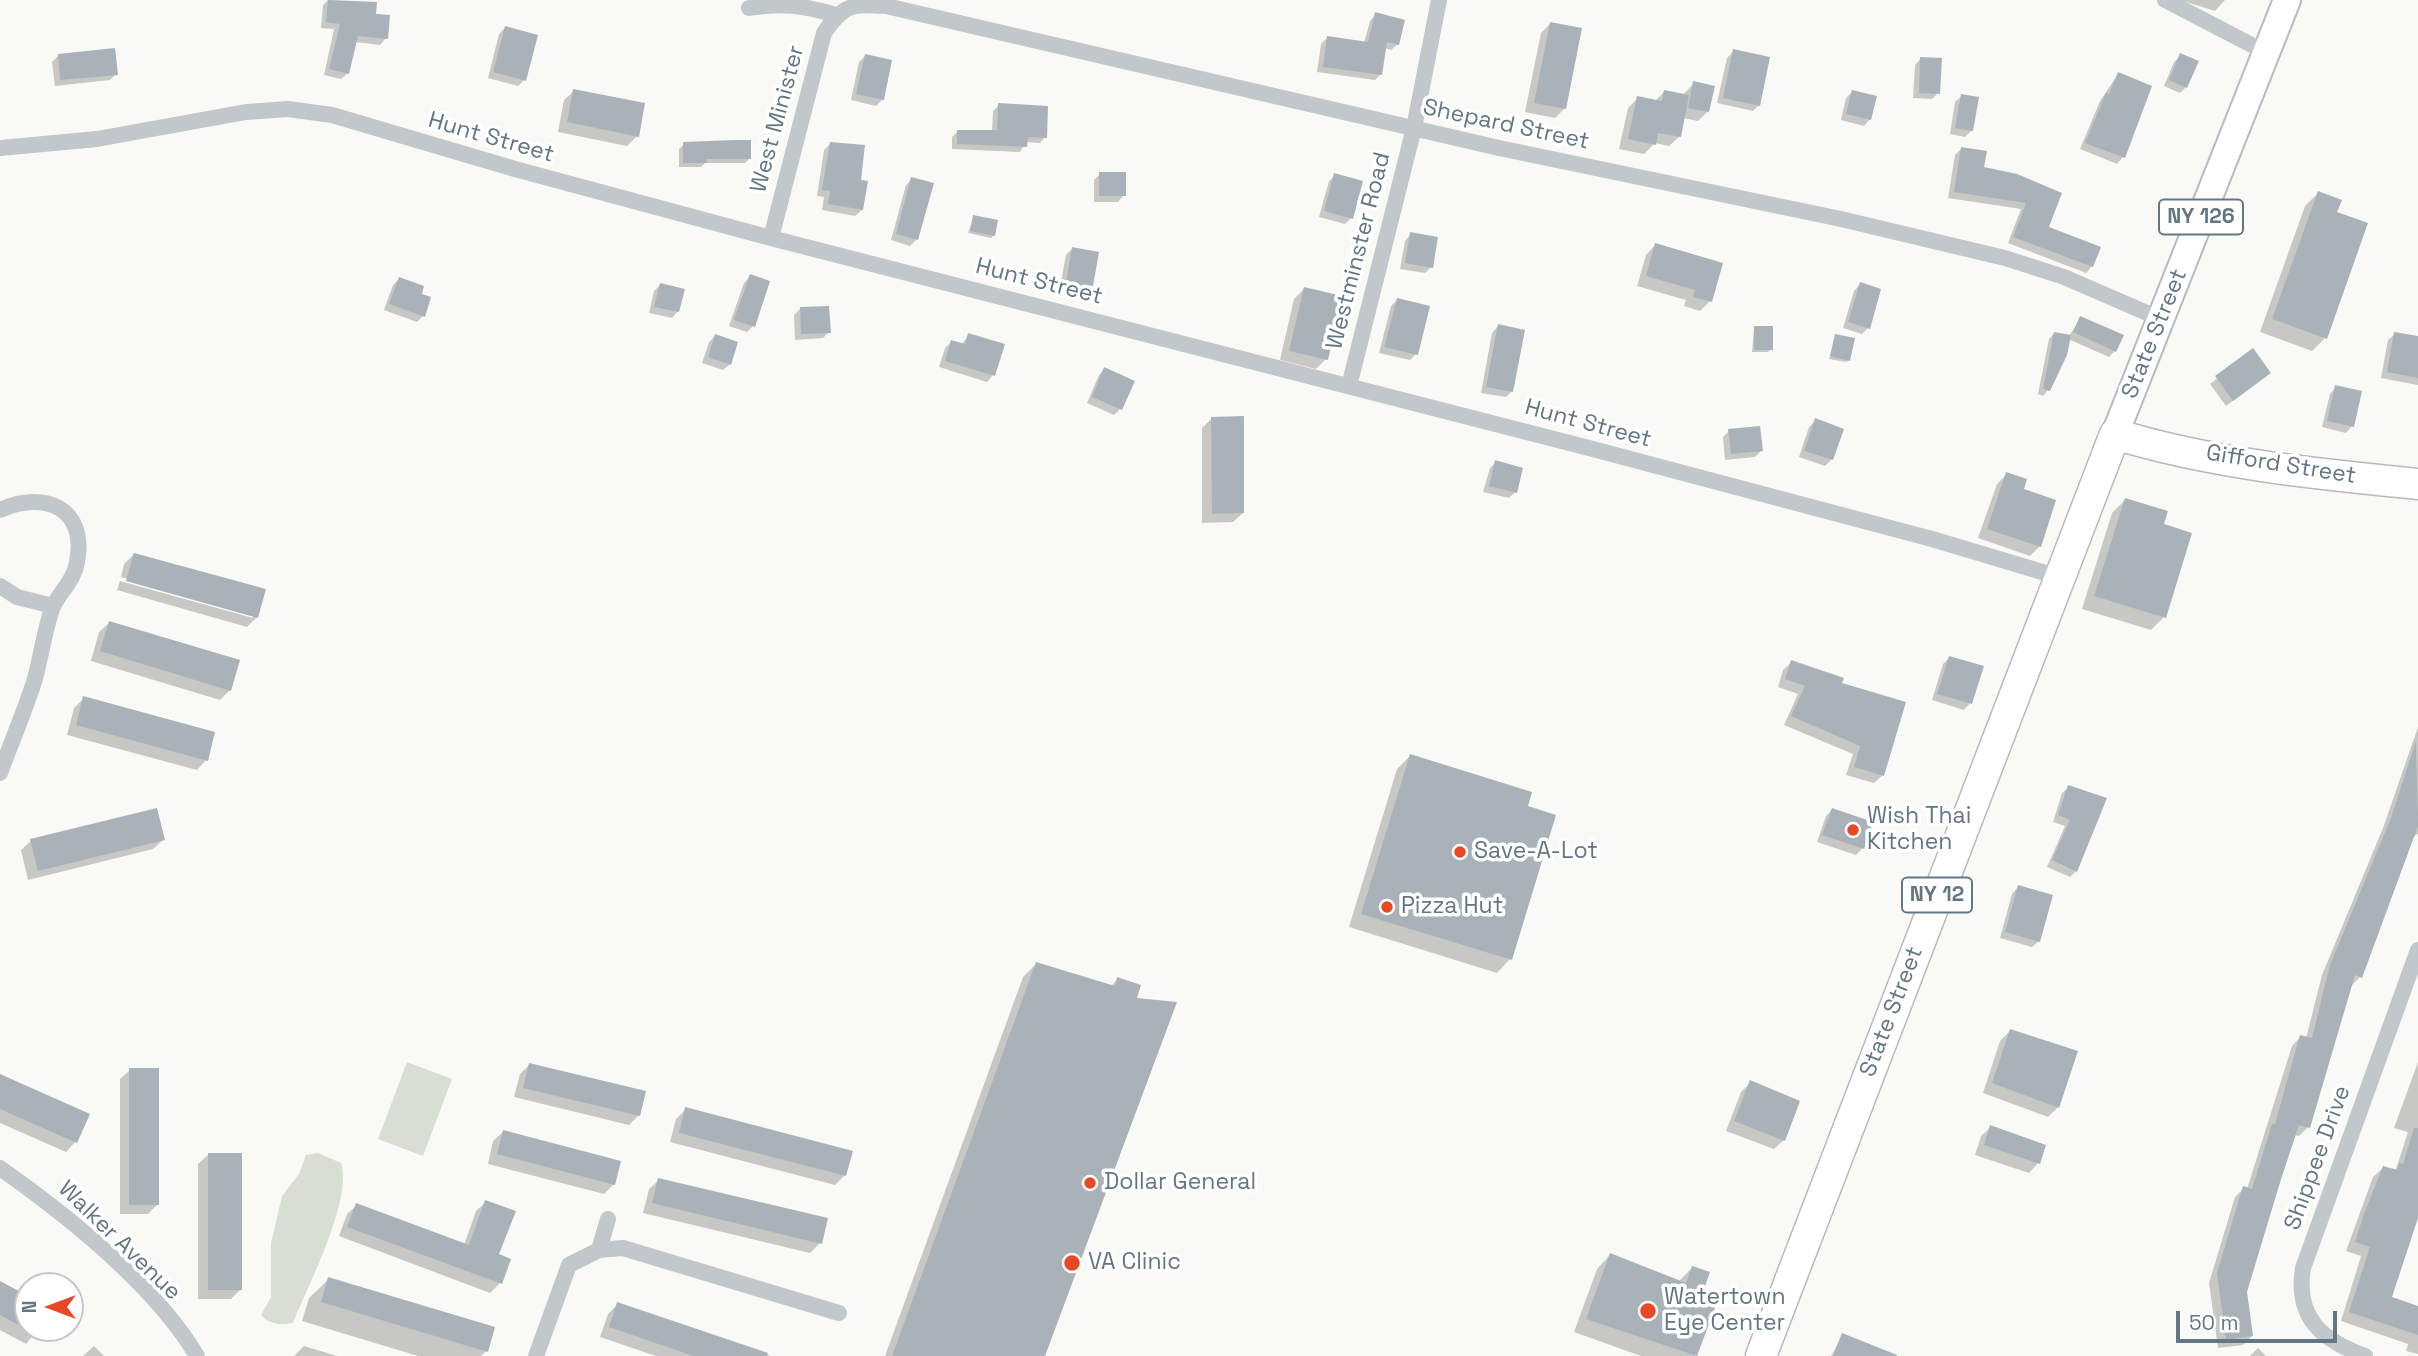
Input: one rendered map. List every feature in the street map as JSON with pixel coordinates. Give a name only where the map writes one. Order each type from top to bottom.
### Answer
[{"type":"highway","name":"Gifford Street","points":[[2115,434],[2145,443],[2278,467],[2418,484]]},
{"type":"highway","name":"State Street","points":[[1760,1356],[2115,434]]},
{"type":"main road","name":"State Street","points":[[2115,434],[2287,0]]},
{"type":"street","name":"Westminster Road","points":[[1349,386],[1413,128],[1439,0]]},
{"type":"street","points":[[2165,0],[2267,53]]},
{"type":"street","points":[[749,8],[772,4],[801,4],[836,15]]},
{"type":"street","name":"Shepard Street","points":[[836,15],[858,5],[886,6],[1413,128],[1841,219],[2005,258],[2063,277],[2161,319]]},
{"type":"street","name":"West Minister","points":[[771,238],[824,33],[836,15]]},
{"type":"street","name":"Hunt Street","points":[[0,148],[97,139],[246,112],[288,109],[332,115],[515,169],[771,238],[1892,528],[2059,577]]},
{"type":"street","points":[[0,510],[17,502],[45,501],[60,507],[75,526],[78,562],[72,579],[53,606],[34,682],[0,773]]},
{"type":"street","points":[[0,586],[17,597],[53,606]]},
{"type":"street","name":"Shippee Drive","points":[[2365,1356],[2325,1337],[2305,1312],[2300,1289],[2307,1255],[2418,950]]},
{"type":"street","name":"Walker Avenue","points":[[0,1168],[64,1213],[145,1292],[197,1356]]},
{"type":"street","points":[[599,1250],[608,1219]]},
{"type":"street","points":[[536,1356],[569,1265],[599,1250],[623,1248],[839,1313]]},
{"type":"shaded area","points":[[407,1062],[452,1079],[423,1156],[378,1139]]},
{"type":"shaded area","points":[[318,1153],[341,1163],[341,1198],[327,1243],[293,1323],[276,1324],[261,1315],[271,1297],[271,1243],[282,1196],[299,1174],[306,1155]]},
{"type":"building","points":[[328,0],[377,2],[376,14],[390,15],[388,39],[358,36],[349,74],[329,69],[340,24],[326,22]]},
{"type":"building","points":[[1375,12],[1405,20],[1399,45],[1387,42],[1382,75],[1323,67],[1327,36],[1368,42]]},
{"type":"building","points":[[1550,22],[1582,28],[1566,109],[1534,103]]},
{"type":"building","points":[[505,26],[538,35],[526,81],[493,72]]},
{"type":"building","points":[[115,48],[118,75],[60,80],[58,54]]},
{"type":"building","points":[[1733,49],[1770,57],[1760,106],[1723,98]]},
{"type":"building","points":[[2180,53],[2199,61],[2187,88],[2169,80]]},
{"type":"building","points":[[865,54],[892,60],[884,100],[856,94]]},
{"type":"building","points":[[1920,57],[1942,58],[1940,94],[1919,93]]},
{"type":"building","points":[[2118,72],[2152,86],[2125,158],[2085,143]]},
{"type":"building","points":[[1693,81],[1715,86],[1709,112],[1688,108]]},
{"type":"building","points":[[573,89],[645,103],[639,137],[567,122]]},
{"type":"building","points":[[1664,90],[1689,95],[1681,137],[1658,133],[1656,145],[1628,139],[1637,96],[1662,101]]},
{"type":"building","points":[[1852,90],[1877,96],[1871,120],[1846,114]]},
{"type":"building","points":[[1961,94],[1979,97],[1973,131],[1955,128]]},
{"type":"building","points":[[998,103],[1048,106],[1047,138],[1028,137],[1027,147],[957,144],[957,130],[997,130]]},
{"type":"building","points":[[751,140],[751,159],[707,159],[707,163],[683,163],[683,142]]},
{"type":"building","points":[[830,142],[865,145],[861,180],[868,181],[863,210],[828,204],[830,191],[822,190]]},
{"type":"building","points":[[1961,147],[1987,151],[1984,167],[2017,174],[2062,193],[2049,227],[2101,247],[2093,267],[2013,237],[2026,203],[1954,192]]},
{"type":"building","points":[[1099,172],[1126,172],[1126,196],[1099,196]]},
{"type":"building","points":[[1334,173],[1363,181],[1353,219],[1324,211]]},
{"type":"building","points":[[911,177],[934,183],[918,240],[896,234]]},
{"type":"building","points":[[2318,191],[2342,200],[2337,212],[2368,223],[2327,339],[2272,319]]},
{"type":"building","points":[[973,215],[998,220],[995,236],[970,231]]},
{"type":"building","points":[[1410,232],[1438,237],[1433,268],[1405,263]]},
{"type":"building","points":[[1655,243],[1723,263],[1712,302],[1693,297],[1695,290],[1646,276]]},
{"type":"building","points":[[1072,247],[1099,252],[1093,286],[1066,282]]},
{"type":"building","points":[[750,274],[770,281],[755,327],[734,320]]},
{"type":"building","points":[[399,277],[424,286],[422,294],[431,297],[425,317],[389,304]]},
{"type":"building","points":[[1860,282],[1881,289],[1870,329],[1848,322]]},
{"type":"building","points":[[660,283],[685,289],[679,312],[654,307]]},
{"type":"building","points":[[1304,287],[1342,296],[1328,360],[1289,351]]},
{"type":"building","points":[[1397,298],[1430,306],[1418,355],[1384,347]]},
{"type":"building","points":[[829,306],[831,333],[801,334],[800,307]]},
{"type":"building","points":[[2080,316],[2124,335],[2116,352],[2073,332]]},
{"type":"building","points":[[1498,324],[1525,330],[1513,392],[1486,387]]},
{"type":"building","points":[[1754,326],[1773,326],[1773,350],[1754,350]]},
{"type":"building","points":[[2054,332],[2071,335],[2067,355],[2050,391],[2043,389]]},
{"type":"building","points":[[2394,332],[2418,336],[2418,378],[2387,372]]},
{"type":"building","points":[[968,333],[1005,344],[995,376],[945,361],[951,340],[965,344]]},
{"type":"building","points":[[715,334],[738,342],[731,365],[708,357]]},
{"type":"building","points":[[1835,334],[1855,338],[1850,361],[1830,356]]},
{"type":"building","points":[[2253,348],[2271,373],[2233,401],[2215,376]]},
{"type":"building","points":[[1104,367],[1135,381],[1122,410],[1092,397]]},
{"type":"building","points":[[2335,385],[2362,391],[2354,427],[2327,421]]},
{"type":"building","points":[[1244,416],[1244,513],[1212,514],[1211,417]]},
{"type":"building","points":[[1815,418],[1844,429],[1833,460],[1804,451]]},
{"type":"building","points":[[1760,426],[1763,451],[1731,454],[1728,429]]},
{"type":"building","points":[[1495,460],[1523,468],[1517,493],[1489,486]]},
{"type":"building","points":[[2006,472],[2027,479],[2024,489],[2056,500],[2041,547],[1987,529]]},
{"type":"building","points":[[2125,498],[2168,511],[2164,524],[2192,533],[2166,618],[2094,596]]},
{"type":"building","points":[[134,553],[266,589],[258,618],[126,581]]},
{"type":"building","points":[[109,621],[240,660],[231,691],[100,651]]},
{"type":"building","points":[[1949,656],[1984,666],[1972,704],[1937,694]]},
{"type":"building","points":[[1791,660],[1844,678],[1842,683],[1906,702],[1884,776],[1854,767],[1860,746],[1791,716],[1805,686],[1785,679]]},
{"type":"building","points":[[83,696],[215,732],[208,761],[76,725]]},
{"type":"building","points":[[2416,741],[2418,826],[2362,978],[2355,975],[2310,1128],[2299,1125],[2281,1179],[2247,1292],[2253,1336],[2226,1340],[2217,1273],[2243,1186],[2252,1189],[2272,1124],[2275,1124],[2300,1035],[2312,1038],[2330,965],[2391,818]]},
{"type":"building","points":[[1410,754],[1532,792],[1528,806],[1556,815],[1512,960],[1361,914]]},
{"type":"building","points":[[2068,785],[2107,798],[2077,872],[2052,860],[2070,820],[2058,815]]},
{"type":"building","points":[[157,808],[165,840],[38,871],[30,839]]},
{"type":"building","points":[[1832,808],[1873,822],[1864,849],[1822,835]]},
{"type":"building","points":[[2018,885],[2053,895],[2040,942],[2005,932]]},
{"type":"building","points":[[1036,962],[1115,986],[1117,977],[1141,985],[1137,998],[1177,1002],[1045,1356],[892,1356]]},
{"type":"building","points":[[2010,1029],[2078,1051],[2059,1108],[1992,1083]]},
{"type":"building","points":[[529,1063],[646,1091],[640,1116],[523,1088]]},
{"type":"building","points":[[129,1068],[159,1068],[159,1205],[129,1205]]},
{"type":"building","points":[[0,1074],[90,1114],[77,1143],[0,1109]]},
{"type":"building","points":[[1750,1080],[1800,1101],[1785,1141],[1734,1121]]},
{"type":"building","points":[[685,1107],[853,1151],[846,1176],[679,1133]]},
{"type":"building","points":[[1990,1125],[2046,1145],[2040,1164],[1984,1145]]},
{"type":"building","points":[[2414,1128],[2418,1128],[2418,1218],[2392,1297],[2418,1306],[2418,1335],[2349,1312],[2370,1247],[2355,1242],[2364,1214],[2383,1166],[2397,1170],[2399,1163],[2403,1164]]},
{"type":"building","points":[[503,1130],[621,1161],[615,1185],[497,1154]]},
{"type":"building","points":[[208,1153],[242,1153],[242,1290],[208,1290]]},
{"type":"building","points":[[658,1178],[828,1218],[822,1244],[652,1203]]},
{"type":"building","points":[[485,1200],[516,1211],[499,1254],[511,1259],[502,1284],[347,1227],[356,1203],[469,1245]]},
{"type":"building","points":[[1610,1253],[1686,1283],[1692,1266],[1710,1272],[1702,1295],[1718,1300],[1697,1356],[1586,1319]]},
{"type":"building","points":[[328,1277],[495,1327],[488,1352],[321,1302]]},
{"type":"building","points":[[0,1281],[14,1288],[14,1322],[0,1315]]},
{"type":"building","points":[[617,1302],[768,1353],[767,1356],[693,1356],[609,1327]]},
{"type":"building","points":[[1842,1333],[1897,1355],[1897,1356],[1833,1356]]},
{"type":"place","name":"Wish Thai Kitchen","points":[[1853,830]]},
{"type":"place","name":"Save-A-Lot","points":[[1460,852]]},
{"type":"place","name":"Pizza Hut","points":[[1387,907]]},
{"type":"place","name":"Dollar General","points":[[1090,1183]]},
{"type":"place","name":"VA Clinic","points":[[1072,1263]]},
{"type":"place","name":"Watertown Eye Center","points":[[1648,1311]]}]
